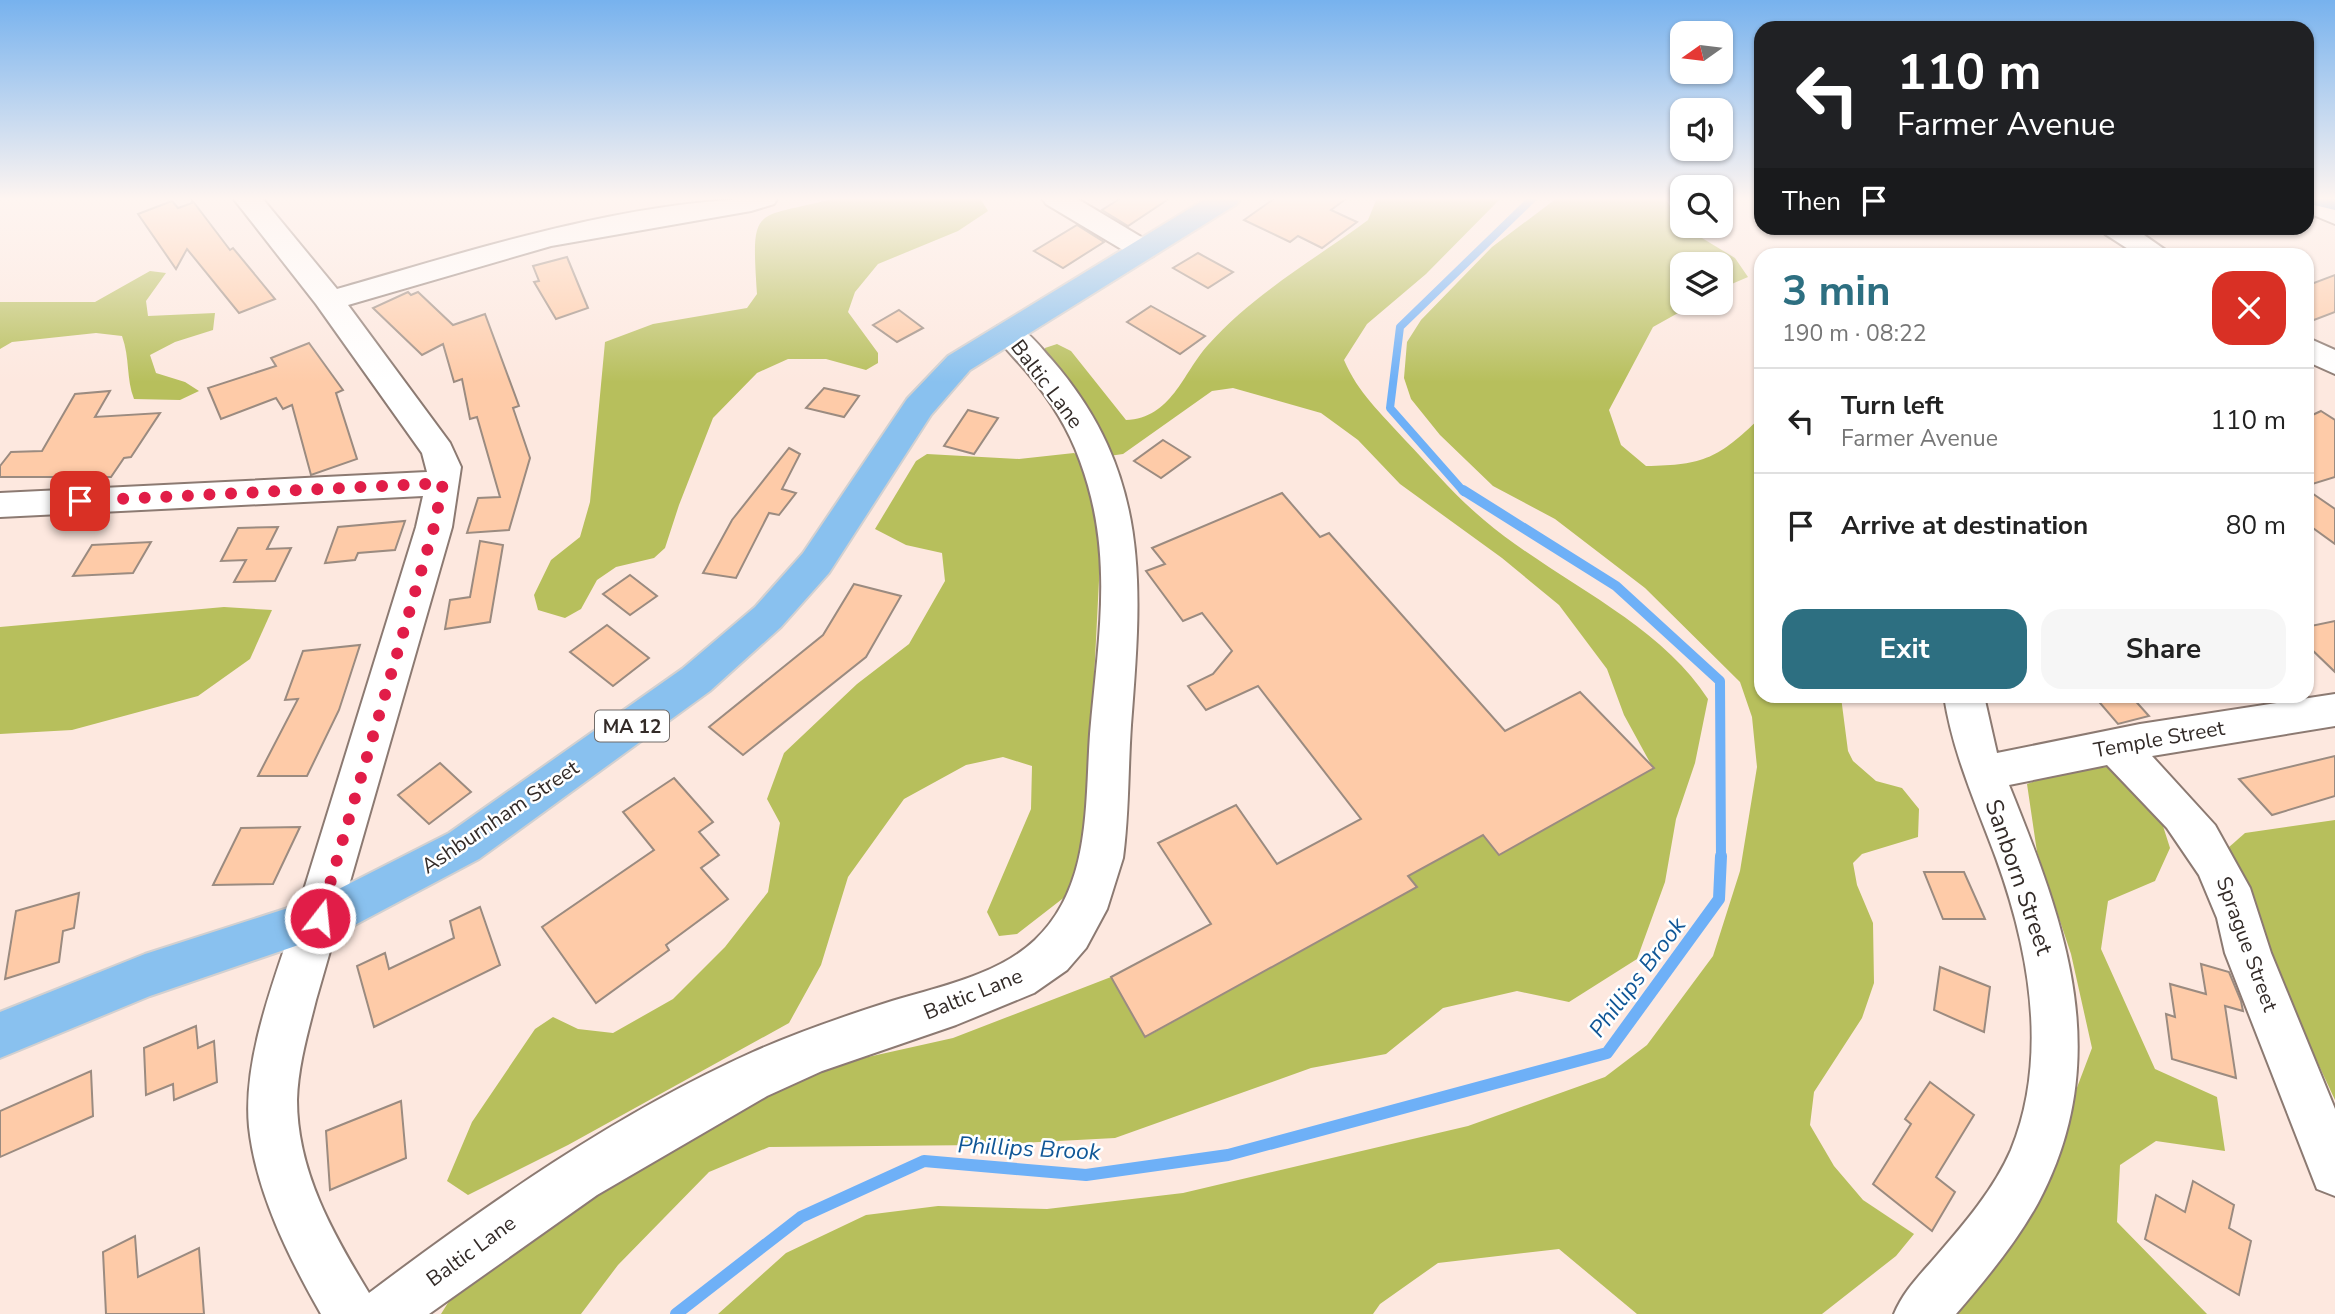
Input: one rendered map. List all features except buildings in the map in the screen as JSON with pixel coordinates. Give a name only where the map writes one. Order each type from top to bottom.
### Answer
[{"type":"main road","name":"Ashburnham Street","points":[[0,1035],[145,976],[320,918],[421,871],[464,846],[696,680],[768,617],[816,563],[932,390],[959,363],[1128,259]]},
{"type":"street","points":[[296,259],[438,451],[443,467],[443,483],[434,527],[279,1053],[273,1120],[303,1230],[351,1314]]},
{"type":"street","points":[[330,302],[475,259]]},
{"type":"street","name":"Baltic Lane","points":[[385,1314],[554,1192],[662,1126],[776,1066],[974,996],[1022,976],[1052,954],[1077,922],[1100,870],[1108,827],[1110,747],[1120,647],[1117,551],[1103,484],[1090,442],[1073,413],[1032,356],[1009,332]]},
{"type":"street","points":[[0,506],[443,483]]},
{"type":"street","name":"Sanborn Street","points":[[1921,1314],[1954,1277],[2011,1200],[2030,1165],[2053,1098],[2056,1050],[2050,967],[2019,862],[1983,773],[1966,703]]},
{"type":"street","name":"Temple Street","points":[[1983,773],[2115,746],[2335,710]]},
{"type":"street","name":"Sprague Street","points":[[2115,746],[2188,820],[2213,857],[2240,916],[2248,953],[2335,1171]]},
{"type":"green space","points":[[755,259],[889,259],[878,264],[855,292],[848,312],[878,353],[878,363],[866,370],[826,359],[788,359],[757,373],[713,418],[665,548],[654,558],[616,567],[597,580],[581,609],[565,618],[538,610],[534,595],[551,560],[580,537],[590,502],[605,342],[653,324],[747,308],[757,294]]},
{"type":"green space","points":[[1312,259],[1440,259],[1367,324],[1344,360],[1356,383],[1379,412],[1473,511],[1511,541],[1603,602],[1662,646],[1687,671],[1708,699],[1695,763],[1676,819],[1665,882],[1637,959],[1569,1002],[1517,991],[1443,1008],[1386,1054],[1311,1068],[1115,1138],[983,1145],[769,1147],[709,1172],[618,1265],[581,1314],[441,1314],[464,1277],[551,1211],[785,1084],[850,1061],[953,1038],[1111,977],[1146,1037],[1416,887],[1408,876],[1483,835],[1500,854],[1653,768],[1624,715],[1607,669],[1559,605],[1502,558],[1400,484],[1358,440],[1321,413],[1233,388],[1212,391],[1123,454],[1109,456],[1045,355],[1045,348],[1057,344],[1071,351],[1126,420],[1142,417],[1155,412],[1165,403],[1208,345],[1244,310]]},
{"type":"green space","points":[[1480,259],[1670,259],[1670,315],[1674,315],[1653,327],[1609,410],[1621,445],[1646,466],[1683,464],[1721,451],[1754,423],[1754,703],[1842,703],[1848,751],[1853,761],[1876,781],[1902,788],[1919,809],[1918,837],[1862,854],[1853,863],[1857,885],[1873,923],[1874,983],[1862,1018],[1814,1092],[1810,1125],[1834,1166],[1863,1200],[1914,1234],[1896,1256],[1822,1314],[1637,1314],[1559,1249],[1438,1263],[1380,1304],[1373,1314],[718,1314],[786,1253],[866,1215],[938,1206],[1047,1209],[1183,1193],[1468,1126],[1605,1077],[1647,1045],[1713,956],[1740,871],[1757,767],[1752,717],[1740,682],[1645,588],[1555,519],[1493,486],[1440,435],[1411,399],[1404,378],[1407,342],[1421,320]]},
{"type":"green space","points":[[1733,259],[1736,259],[1748,277],[1733,283]]},
{"type":"green space","points":[[150,271],[166,273],[146,301],[148,316],[215,313],[213,330],[175,342],[150,355],[156,373],[185,382],[199,391],[180,400],[134,399],[122,336],[96,333],[12,342],[0,349],[0,302],[95,302]]},
{"type":"green space","points":[[1074,453],[1091,465],[1101,541],[1094,679],[1094,835],[1066,896],[1017,934],[999,936],[987,912],[1031,809],[1032,766],[1003,757],[966,765],[904,799],[848,877],[821,965],[789,1023],[568,1145],[468,1195],[447,1181],[472,1122],[535,1029],[553,1017],[578,1029],[613,1033],[673,999],[725,947],[768,892],[780,823],[767,799],[784,753],[857,684],[909,644],[945,581],[942,553],[906,545],[875,529],[916,461],[927,454],[1019,459]]},
{"type":"green space","points":[[224,607],[272,610],[250,659],[198,696],[72,730],[0,734],[0,627]]},
{"type":"green space","points":[[2117,766],[2157,807],[2170,848],[2155,881],[2108,901],[2101,949],[2155,1069],[2217,1097],[2225,1151],[2156,1141],[2120,1165],[2117,1222],[2207,1314],[1958,1314],[2029,1214],[2092,1048],[2071,954],[2037,852],[2027,784],[2059,772]]},
{"type":"green space","points":[[2335,820],[2335,1100],[2255,928],[2228,848],[2245,833]]},
{"type":"waterway","name":"Phillips Brook","points":[[1464,492],[1390,408],[1400,327],[1470,259]]},
{"type":"waterway","name":"Phillips Brook","points":[[1463,490],[1616,586],[1720,681],[1721,856]]},
{"type":"waterway","name":"Phillips Brook","points":[[676,1314],[801,1217],[924,1161],[1086,1175],[1228,1155],[1607,1053],[1719,899],[1721,856]]},
{"type":"route","points":[[80,501],[443,483],[434,527],[320,918]]}]
